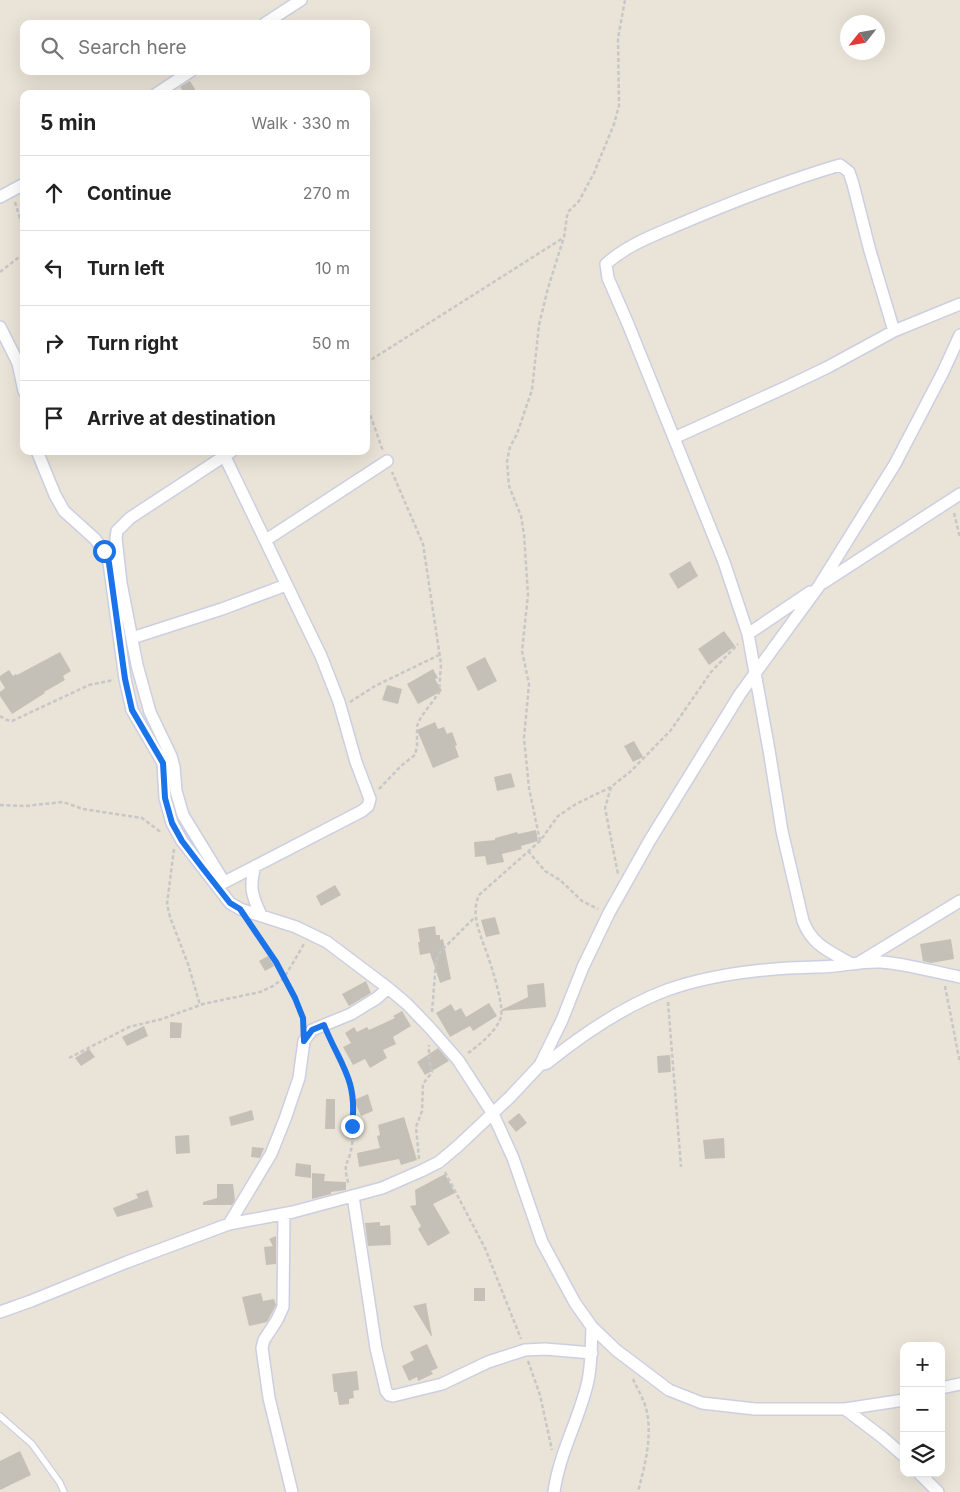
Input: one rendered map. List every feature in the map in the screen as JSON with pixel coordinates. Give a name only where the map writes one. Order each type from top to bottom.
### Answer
[{"type":"street","points":[[270,20],[301,0]]},
{"type":"street","points":[[162,90],[185,75]]},
{"type":"street","points":[[855,962],[814,942],[808,934],[803,921],[782,831],[748,634],[724,562],[608,278],[606,264],[616,255],[651,237],[728,204],[840,165],[848,172],[853,184],[870,251],[894,331]]},
{"type":"street","points":[[0,197],[19,187]]},
{"type":"street","points":[[674,438],[802,380],[894,331],[960,304]]},
{"type":"street","points":[[0,327],[18,363],[20,372]]},
{"type":"street","points":[[0,1312],[229,1224],[284,1214],[382,1188],[421,1172],[439,1162],[493,1114],[540,1065],[562,1020],[583,967],[621,890],[740,694],[819,586],[895,464],[960,335]]},
{"type":"street","points":[[39,455],[55,495],[64,511],[95,539],[104,551],[109,563],[125,679],[132,710],[163,763],[167,809],[178,841],[221,884]]},
{"type":"street","points":[[227,455],[130,518],[117,531],[116,538],[121,583],[144,693],[150,712],[171,756],[178,804],[230,903],[240,909],[296,926],[326,942],[388,988],[407,1004],[431,1030],[458,1060],[493,1114],[513,1158],[542,1242],[592,1328],[616,1350],[669,1390],[702,1403],[755,1409],[846,1409],[900,1401]]},
{"type":"street","points":[[221,884],[362,811],[368,806],[370,799],[321,656],[286,585],[229,455]]},
{"type":"street","points":[[266,540],[387,461]]},
{"type":"street","points":[[748,634],[955,497]]},
{"type":"street","points":[[132,638],[222,609],[286,585]]},
{"type":"street","points":[[254,866],[251,891],[261,915]]},
{"type":"street","points":[[855,962],[960,901]]},
{"type":"street","points":[[540,1065],[612,1018],[639,1003],[667,990],[714,978],[769,968],[819,967],[855,962],[884,962],[960,977]]},
{"type":"street","points":[[229,1224],[271,1154],[299,1078],[304,1041],[312,1030],[351,1014],[377,998],[388,988]]},
{"type":"street","points":[[353,1196],[376,1348],[386,1391],[389,1395],[393,1396],[442,1384],[488,1362],[525,1350],[561,1350],[592,1353]]},
{"type":"street","points":[[284,1214],[283,1307],[278,1320],[264,1340],[262,1348],[269,1398],[292,1492]]},
{"type":"street","points":[[554,1492],[557,1472],[588,1384],[592,1353],[592,1328]]},
{"type":"street","points":[[945,1387],[960,1384]]},
{"type":"street","points":[[846,1409],[900,1453]]},
{"type":"street","points":[[923,1477],[938,1492]]},
{"type":"lane","points":[[0,1416],[32,1444],[60,1483],[64,1492]]},
{"type":"path","points":[[540,841],[529,788],[524,738],[529,684],[522,651],[528,595],[524,534],[521,516],[509,486],[507,461],[510,447],[517,434],[532,390],[539,325],[564,237],[569,211],[579,201],[594,173],[614,124],[619,106],[618,38],[624,0]]},
{"type":"path","points":[[19,187],[16,208],[20,220]]},
{"type":"path","points":[[370,360],[564,237]]},
{"type":"path","points":[[0,272],[20,256]]},
{"type":"path","points":[[370,415],[387,461],[423,544],[440,655],[439,693],[421,717],[418,726],[415,755],[384,782],[370,799]]},
{"type":"path","points":[[955,497],[960,538]]},
{"type":"path","points":[[458,1060],[472,1051],[488,1036],[501,1016],[500,1002],[475,917],[475,903],[479,896],[540,841],[558,816],[576,804],[611,787],[632,771],[671,730],[710,672],[748,634]]},
{"type":"path","points":[[340,708],[376,686],[440,655]]},
{"type":"path","points":[[0,716],[12,721],[90,685],[106,680],[125,679]]},
{"type":"path","points":[[611,787],[605,808],[621,890]]},
{"type":"path","points":[[0,805],[25,806],[63,802],[83,809],[135,816],[147,820],[178,841],[167,904],[200,1005]]},
{"type":"path","points":[[528,851],[545,871],[560,880],[582,901],[609,913]]},
{"type":"path","points":[[240,909],[276,962],[295,998],[303,1018],[304,1041]]},
{"type":"path","points":[[421,1172],[416,1127],[422,1111],[423,1084],[432,1072],[428,1050],[436,961],[441,951],[475,917]]},
{"type":"path","points":[[69,1058],[129,1027],[162,1019],[200,1005],[260,992],[273,986],[284,978],[309,933]]},
{"type":"path","points":[[942,973],[960,1063]]},
{"type":"path","points":[[667,990],[681,1167]]},
{"type":"path","points":[[324,1025],[332,1044],[348,1072],[352,1088],[354,1112],[353,1142],[345,1168],[353,1196]]},
{"type":"path","points":[[439,1162],[485,1248],[525,1350],[540,1395],[557,1472]]},
{"type":"path","points":[[633,1378],[646,1407],[649,1431],[647,1459],[638,1492]]},
{"type":"building","points":[[190,81],[196,90],[182,90],[180,87]]},
{"type":"building","points":[[690,561],[698,576],[678,589],[669,574]]},
{"type":"building","points":[[724,631],[735,646],[709,665],[698,649]]},
{"type":"building","points":[[60,652],[71,671],[63,676],[65,680],[12,714],[0,696],[0,692],[5,688],[0,680],[0,676],[9,670],[13,676],[17,675]]},
{"type":"building","points":[[485,657],[497,681],[478,691],[466,667]]},
{"type":"building","points":[[433,669],[438,678],[435,679],[442,691],[418,704],[407,684]]},
{"type":"building","points":[[387,685],[402,689],[398,704],[382,700]]},
{"type":"building","points":[[435,722],[438,729],[444,727],[447,734],[452,732],[459,757],[433,768],[417,730]]},
{"type":"building","points":[[634,741],[643,757],[633,762],[624,746]]},
{"type":"building","points":[[511,773],[515,787],[497,791],[494,777]]},
{"type":"building","points":[[536,830],[538,841],[521,846],[522,849],[502,854],[504,862],[487,865],[485,856],[475,857],[474,842],[495,840],[495,838],[517,832],[518,834]]},
{"type":"building","points":[[335,885],[341,895],[321,906],[316,896]]},
{"type":"building","points":[[495,917],[500,934],[486,937],[481,920]]},
{"type":"building","points":[[435,926],[436,935],[440,935],[440,940],[443,939],[451,979],[440,983],[430,953],[420,955],[418,942],[420,942],[418,929]]},
{"type":"building","points":[[951,939],[954,959],[931,963],[923,961],[920,944]]},
{"type":"building","points":[[268,956],[274,966],[265,971],[259,961]]},
{"type":"building","points":[[366,981],[371,993],[349,1006],[342,994]]},
{"type":"building","points":[[544,983],[546,1007],[501,1011],[528,997],[527,985]]},
{"type":"building","points":[[489,1003],[497,1016],[473,1031],[470,1026],[450,1037],[436,1013],[451,1004],[455,1011],[461,1008],[466,1017]]},
{"type":"building","points":[[402,1011],[411,1026],[393,1037],[396,1044],[383,1050],[387,1058],[370,1068],[365,1059],[353,1065],[343,1047],[351,1043],[345,1033],[354,1027],[357,1032],[367,1027],[369,1030],[395,1018],[393,1016]]},
{"type":"building","points":[[170,1022],[182,1023],[181,1038],[170,1038]]},
{"type":"building","points":[[144,1026],[148,1036],[127,1046],[122,1037]]},
{"type":"building","points":[[438,1048],[449,1061],[425,1075],[417,1062]]},
{"type":"building","points":[[89,1049],[95,1057],[81,1066],[75,1058]]},
{"type":"building","points":[[670,1055],[671,1072],[658,1073],[657,1056]]},
{"type":"building","points":[[368,1094],[373,1111],[361,1116],[354,1100]]},
{"type":"building","points":[[326,1099],[335,1099],[335,1129],[325,1129]]},
{"type":"building","points":[[252,1110],[254,1120],[231,1126],[229,1117]]},
{"type":"building","points":[[519,1113],[527,1123],[516,1132],[508,1122]]},
{"type":"building","points":[[404,1117],[417,1160],[401,1165],[399,1159],[359,1167],[357,1153],[380,1148],[377,1136],[380,1135],[378,1125]]},
{"type":"building","points":[[189,1135],[190,1153],[176,1154],[175,1136]]},
{"type":"building","points":[[724,1138],[725,1158],[705,1159],[703,1140]]},
{"type":"building","points":[[252,1147],[264,1148],[260,1158],[251,1157]]},
{"type":"building","points":[[296,1163],[311,1165],[311,1178],[295,1176]]},
{"type":"building","points":[[312,1173],[325,1174],[324,1181],[346,1182],[346,1190],[331,1192],[331,1194],[312,1199]]},
{"type":"building","points":[[445,1174],[455,1193],[433,1204],[450,1233],[428,1246],[418,1229],[421,1226],[410,1206],[416,1205],[415,1190]]},
{"type":"building","points":[[217,1184],[233,1184],[235,1200],[232,1205],[203,1205],[203,1202],[217,1198]]},
{"type":"building","points":[[148,1190],[153,1207],[117,1217],[113,1208],[138,1198],[136,1194]]},
{"type":"building","points":[[380,1222],[380,1226],[390,1225],[391,1245],[368,1246],[365,1223]]},
{"type":"building","points":[[276,1236],[276,1264],[266,1265],[264,1247],[273,1246],[269,1239]]},
{"type":"building","points":[[474,1288],[485,1288],[485,1301],[474,1301]]},
{"type":"building","points":[[261,1293],[263,1301],[274,1299],[276,1305],[267,1322],[249,1326],[242,1297]]},
{"type":"building","points":[[426,1303],[432,1336],[413,1306]]},
{"type":"building","points":[[427,1344],[438,1368],[431,1371],[433,1374],[418,1381],[417,1377],[409,1381],[402,1366],[414,1360],[410,1352]]},
{"type":"building","points":[[357,1371],[359,1390],[353,1391],[354,1398],[349,1399],[349,1404],[339,1405],[337,1392],[334,1392],[332,1374]]},
{"type":"building","points":[[20,1451],[31,1475],[0,1490],[0,1461]]},
{"type":"route","points":[[104,551],[109,563],[125,679],[132,710],[163,763],[165,798],[172,823],[182,841],[230,903],[240,909],[276,962],[303,1018],[304,1041],[312,1030],[324,1025],[332,1044],[348,1072],[353,1093],[354,1112],[352,1126]]}]
